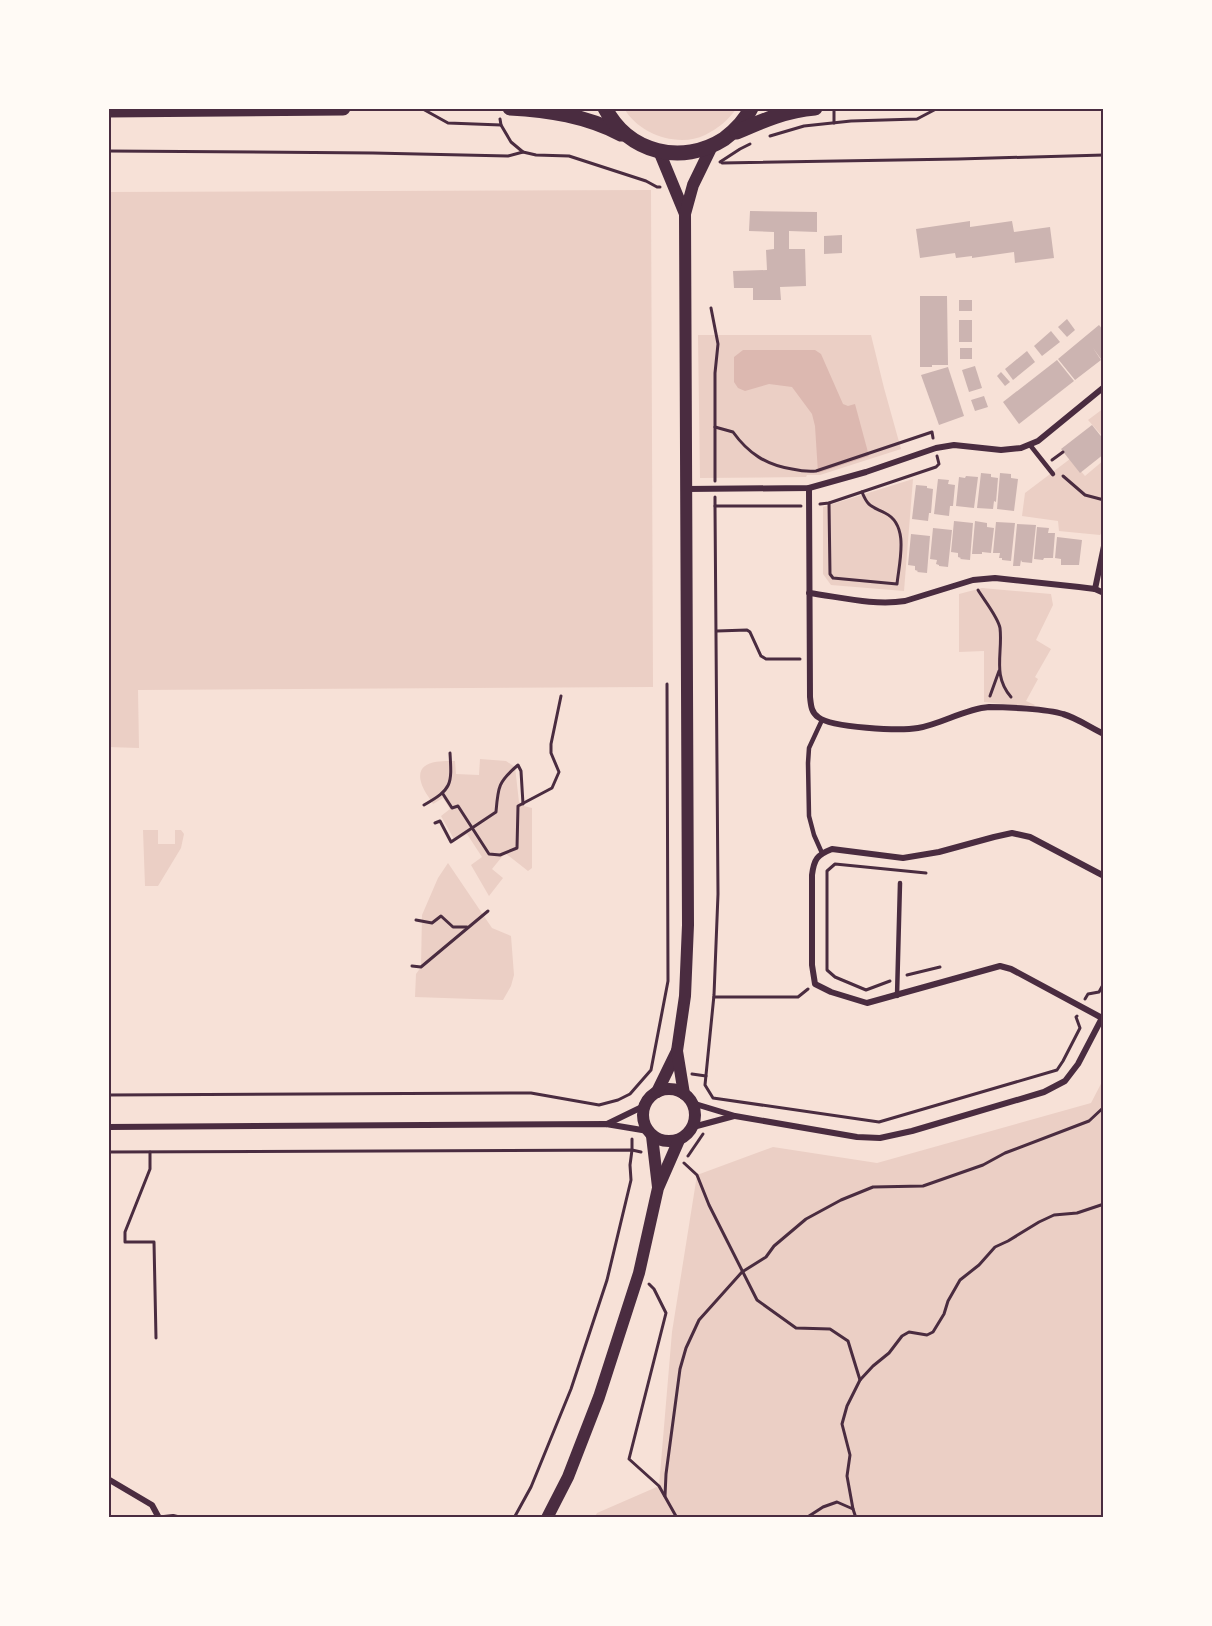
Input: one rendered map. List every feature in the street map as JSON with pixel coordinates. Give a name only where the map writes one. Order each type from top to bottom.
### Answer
[{"type":"highway","points":[[108,110],[343,108]]},
{"type":"highway","points":[[510,108],[539,110],[584,118],[659,151],[685,153],[712,146],[731,134],[765,119],[815,108]]},
{"type":"highway","points":[[605,108],[613,121],[634,141]]},
{"type":"highway","points":[[731,134],[751,108]]},
{"type":"main road","points":[[658,1188],[650,1133],[644,1123],[644,1106],[647,1100],[657,1092],[677,1051],[684,996],[688,925],[685,214],[693,185],[712,146]]},
{"type":"main road","points":[[659,151],[685,214]]},
{"type":"main road","points":[[547,1518],[568,1477],[599,1396],[639,1273],[658,1188],[679,1140],[693,1127],[695,1111],[688,1099],[677,1051]]},
{"type":"main road","points":[[657,1092],[671,1089],[688,1099]]},
{"type":"main road","points":[[650,1133],[665,1141],[679,1140]]},
{"type":"street","points":[[686,489],[809,488],[866,472],[936,448],[954,446],[1011,450],[1030,445],[1047,434],[1104,387]]},
{"type":"street","points":[[809,488],[811,705],[812,710],[822,720],[839,724],[906,729],[930,725],[989,707],[1063,714],[1104,734]]},
{"type":"street","points":[[1095,589],[1104,546]]},
{"type":"street","points":[[810,593],[894,603],[974,580],[995,578],[1095,589],[1104,593]]},
{"type":"street","points":[[688,1099],[735,1116],[857,1137],[880,1138],[912,1131],[1044,1092],[1065,1082],[1078,1064],[1103,1016],[1011,969],[1000,966],[867,1003],[831,992],[815,984],[812,965],[814,861],[822,853],[832,849],[903,858],[939,852],[1012,833],[1030,837],[1104,876]]},
{"type":"street","points":[[606,1124],[644,1106]]},
{"type":"street","points":[[693,1127],[735,1116]]},
{"type":"street","points":[[108,1127],[606,1124],[650,1133]]},
{"type":"street","points":[[108,1479],[152,1505],[159,1518]]},
{"type":"street","points":[[164,1518],[177,1518]]},
{"type":"lane","points":[[1030,445],[1053,474]]},
{"type":"lane","points":[[822,720],[809,747],[808,762],[808,816],[822,853]]},
{"type":"lane","points":[[897,996],[900,883]]},
{"type":"path","points":[[108,151],[508,156],[523,152],[511,142],[501,125],[448,123],[422,108]]},
{"type":"path","points":[[834,108],[834,123]]},
{"type":"path","points":[[917,119],[938,108]]},
{"type":"path","points":[[719,163],[1104,155]]},
{"type":"path","points":[[711,309],[718,344],[715,373],[715,488]]},
{"type":"path","points":[[715,427],[733,432],[742,445],[759,459],[782,468],[816,471],[868,453]]},
{"type":"path","points":[[1053,474],[1057,470],[1085,495],[1104,500]]},
{"type":"path","points":[[830,503],[830,574],[833,578],[897,584],[901,537],[899,527],[890,516],[869,506],[862,492]]},
{"type":"path","points":[[715,506],[718,894],[714,997],[705,1084],[713,1098],[879,1122],[1057,1070],[1080,1028],[1076,1017]]},
{"type":"path","points":[[974,580],[1000,626],[999,670],[1002,682],[1006,691],[1012,697],[1018,698]]},
{"type":"path","points":[[717,631],[747,630],[761,656],[766,659],[810,659]]},
{"type":"path","points":[[989,707],[999,670]]},
{"type":"path","points":[[108,1095],[531,1093],[599,1106],[618,1101],[630,1094],[651,1070],[668,981],[667,684]]},
{"type":"path","points":[[443,794],[452,808],[458,806],[489,854],[500,855],[517,848],[518,806],[552,788],[560,772],[551,753],[551,744],[561,696]]},
{"type":"path","points":[[424,806],[443,794],[451,779],[450,753]]},
{"type":"path","points":[[435,823],[440,821],[451,842],[473,829],[496,812],[498,788],[506,776],[518,765],[523,804]]},
{"type":"path","points":[[926,873],[835,864],[828,871],[826,970],[835,977],[866,990],[898,978],[940,967]]},
{"type":"path","points":[[412,966],[421,967],[488,911]]},
{"type":"path","points":[[416,920],[432,923],[441,916],[453,927],[467,927]]},
{"type":"path","points":[[1088,994],[1099,992],[1104,983]]},
{"type":"path","points":[[714,997],[798,997],[815,984]]},
{"type":"path","points":[[665,1496],[680,1369],[686,1348],[699,1320],[742,1272],[766,1257],[774,1246],[807,1219],[841,1200],[873,1187],[923,1186],[983,1165],[1089,1121],[1104,1107]]},
{"type":"path","points":[[707,1130],[684,1162],[697,1175],[757,1300],[796,1328],[830,1329],[848,1341],[860,1380]]},
{"type":"path","points":[[108,1152],[632,1150],[631,1180],[608,1280],[571,1389],[531,1487],[514,1518]]},
{"type":"path","points":[[150,1152],[150,1169],[125,1232],[125,1242],[154,1242],[156,1338]]},
{"type":"path","points":[[856,1518],[847,1476],[850,1455],[842,1424],[860,1380],[889,1353],[902,1336],[909,1332],[927,1335],[933,1332],[960,1280],[979,1265],[995,1247],[1054,1215],[1077,1213],[1104,1204]]},
{"type":"path","points":[[639,1273],[654,1289],[666,1313],[629,1459],[659,1486],[677,1518]]},
{"type":"path","points":[[806,1518],[823,1507],[837,1502],[853,1509]]},
{"type":"shaded area","points":[[624,108],[737,108],[723,123],[705,135],[683,140],[671,139],[649,131],[630,117]]},
{"type":"shaded area","points":[[651,190],[653,687],[138,690],[139,748],[108,747],[108,192]]},
{"type":"shaded area","points":[[698,335],[871,335],[901,449],[820,475],[700,478]]},
{"type":"shaded area","points":[[743,350],[815,350],[821,354],[843,404],[848,406],[855,404],[869,456],[818,473],[812,414],[792,387],[769,384],[745,391],[738,388],[734,382],[734,357]]},
{"type":"shaded area","points":[[1104,408],[1104,438],[1088,420]]},
{"type":"shaded area","points":[[1070,459],[1085,476],[1104,460],[1104,528],[1100,535],[1059,531],[1058,521],[1022,516],[1025,493]]},
{"type":"shaded area","points":[[913,479],[904,591],[831,585],[823,574],[823,507]]},
{"type":"shaded area","points":[[982,588],[1051,594],[1053,605],[1036,640],[1051,649],[1035,677],[1038,679],[1026,701],[1035,705],[1033,707],[984,702],[984,651],[959,652],[959,594]]},
{"type":"shaded area","points":[[480,759],[506,761],[515,767],[519,802],[532,808],[532,868],[528,871],[505,853],[492,869],[503,878],[489,896],[471,865],[482,857],[467,834],[455,841],[441,816],[450,809],[443,798],[433,804],[423,788],[420,775],[422,769],[430,763],[455,761],[456,774],[479,775]]},
{"type":"shaded area","points":[[143,830],[158,830],[158,844],[175,844],[175,830],[181,830],[184,834],[181,848],[158,886],[145,886]]},
{"type":"shaded area","points":[[448,863],[492,928],[511,936],[514,975],[503,1000],[415,997],[416,974],[421,967],[422,915],[438,878]]},
{"type":"shaded area","points":[[1104,1078],[1104,1518],[594,1518],[597,1513],[659,1486],[672,1332],[697,1175],[773,1147],[877,1163],[1091,1103]]},
{"type":"building","points":[[750,211],[817,212],[817,232],[789,231],[789,249],[805,249],[806,286],[780,287],[781,300],[753,300],[753,288],[734,288],[733,271],[767,270],[766,250],[774,249],[774,232],[749,231]]},
{"type":"building","points":[[970,221],[970,227],[1012,221],[1014,232],[1050,227],[1054,258],[1015,263],[1014,252],[972,258],[972,256],[956,258],[955,253],[920,258],[916,229]]},
{"type":"building","points":[[842,235],[842,253],[824,254],[824,236]]},
{"type":"building","points":[[920,296],[947,296],[948,365],[920,367]]},
{"type":"building","points":[[959,300],[972,300],[972,311],[959,311]]},
{"type":"building","points":[[1067,319],[1075,330],[1067,337],[1058,327]]},
{"type":"building","points":[[959,320],[972,320],[972,342],[959,342]]},
{"type":"building","points":[[1099,325],[1104,331],[1104,356],[1101,359],[1093,348],[1101,360],[1075,380],[1058,359]]},
{"type":"building","points":[[1051,331],[1060,342],[1042,356],[1034,346]]},
{"type":"building","points":[[960,348],[972,348],[972,359],[960,359]]},
{"type":"building","points":[[1027,351],[1035,362],[1013,380],[1005,369]]},
{"type":"building","points":[[1057,360],[1074,381],[1019,424],[1003,402]]},
{"type":"building","points":[[975,366],[982,388],[969,392],[962,370]]},
{"type":"building","points":[[948,367],[964,416],[939,425],[921,375]]},
{"type":"building","points":[[1001,372],[1010,382],[1005,386],[997,376]]},
{"type":"building","points":[[984,396],[988,407],[975,411],[971,400]]},
{"type":"building","points":[[1092,425],[1104,440],[1104,454],[1080,473],[1061,449]]},
{"type":"building","points":[[981,473],[991,474],[991,477],[998,478],[996,502],[994,501],[993,509],[977,508]]},
{"type":"building","points":[[1000,473],[1011,474],[1011,478],[1018,479],[1014,511],[997,509]]},
{"type":"building","points":[[966,476],[978,477],[974,508],[956,506],[959,477],[965,478]]},
{"type":"building","points":[[938,479],[949,480],[948,484],[955,485],[953,506],[950,506],[949,516],[934,514]]},
{"type":"building","points":[[916,485],[933,489],[928,521],[912,519]]},
{"type":"building","points":[[954,521],[973,523],[970,560],[960,559],[958,553],[951,552]]},
{"type":"building","points":[[975,521],[987,523],[987,527],[994,528],[991,553],[972,554]]},
{"type":"building","points":[[996,522],[1015,523],[1011,561],[999,558],[1000,553],[993,553]]},
{"type":"building","points":[[1017,524],[1036,525],[1032,563],[1021,560],[1020,566],[1013,566]]},
{"type":"building","points":[[1037,527],[1049,528],[1048,533],[1055,533],[1053,558],[1034,559]]},
{"type":"building","points":[[933,528],[952,530],[948,567],[939,566],[936,564],[937,560],[930,559]]},
{"type":"building","points":[[911,534],[930,536],[927,573],[917,572],[915,566],[908,565]]},
{"type":"building","points":[[1057,537],[1082,540],[1079,565],[1061,565],[1061,559],[1055,558]]}]
